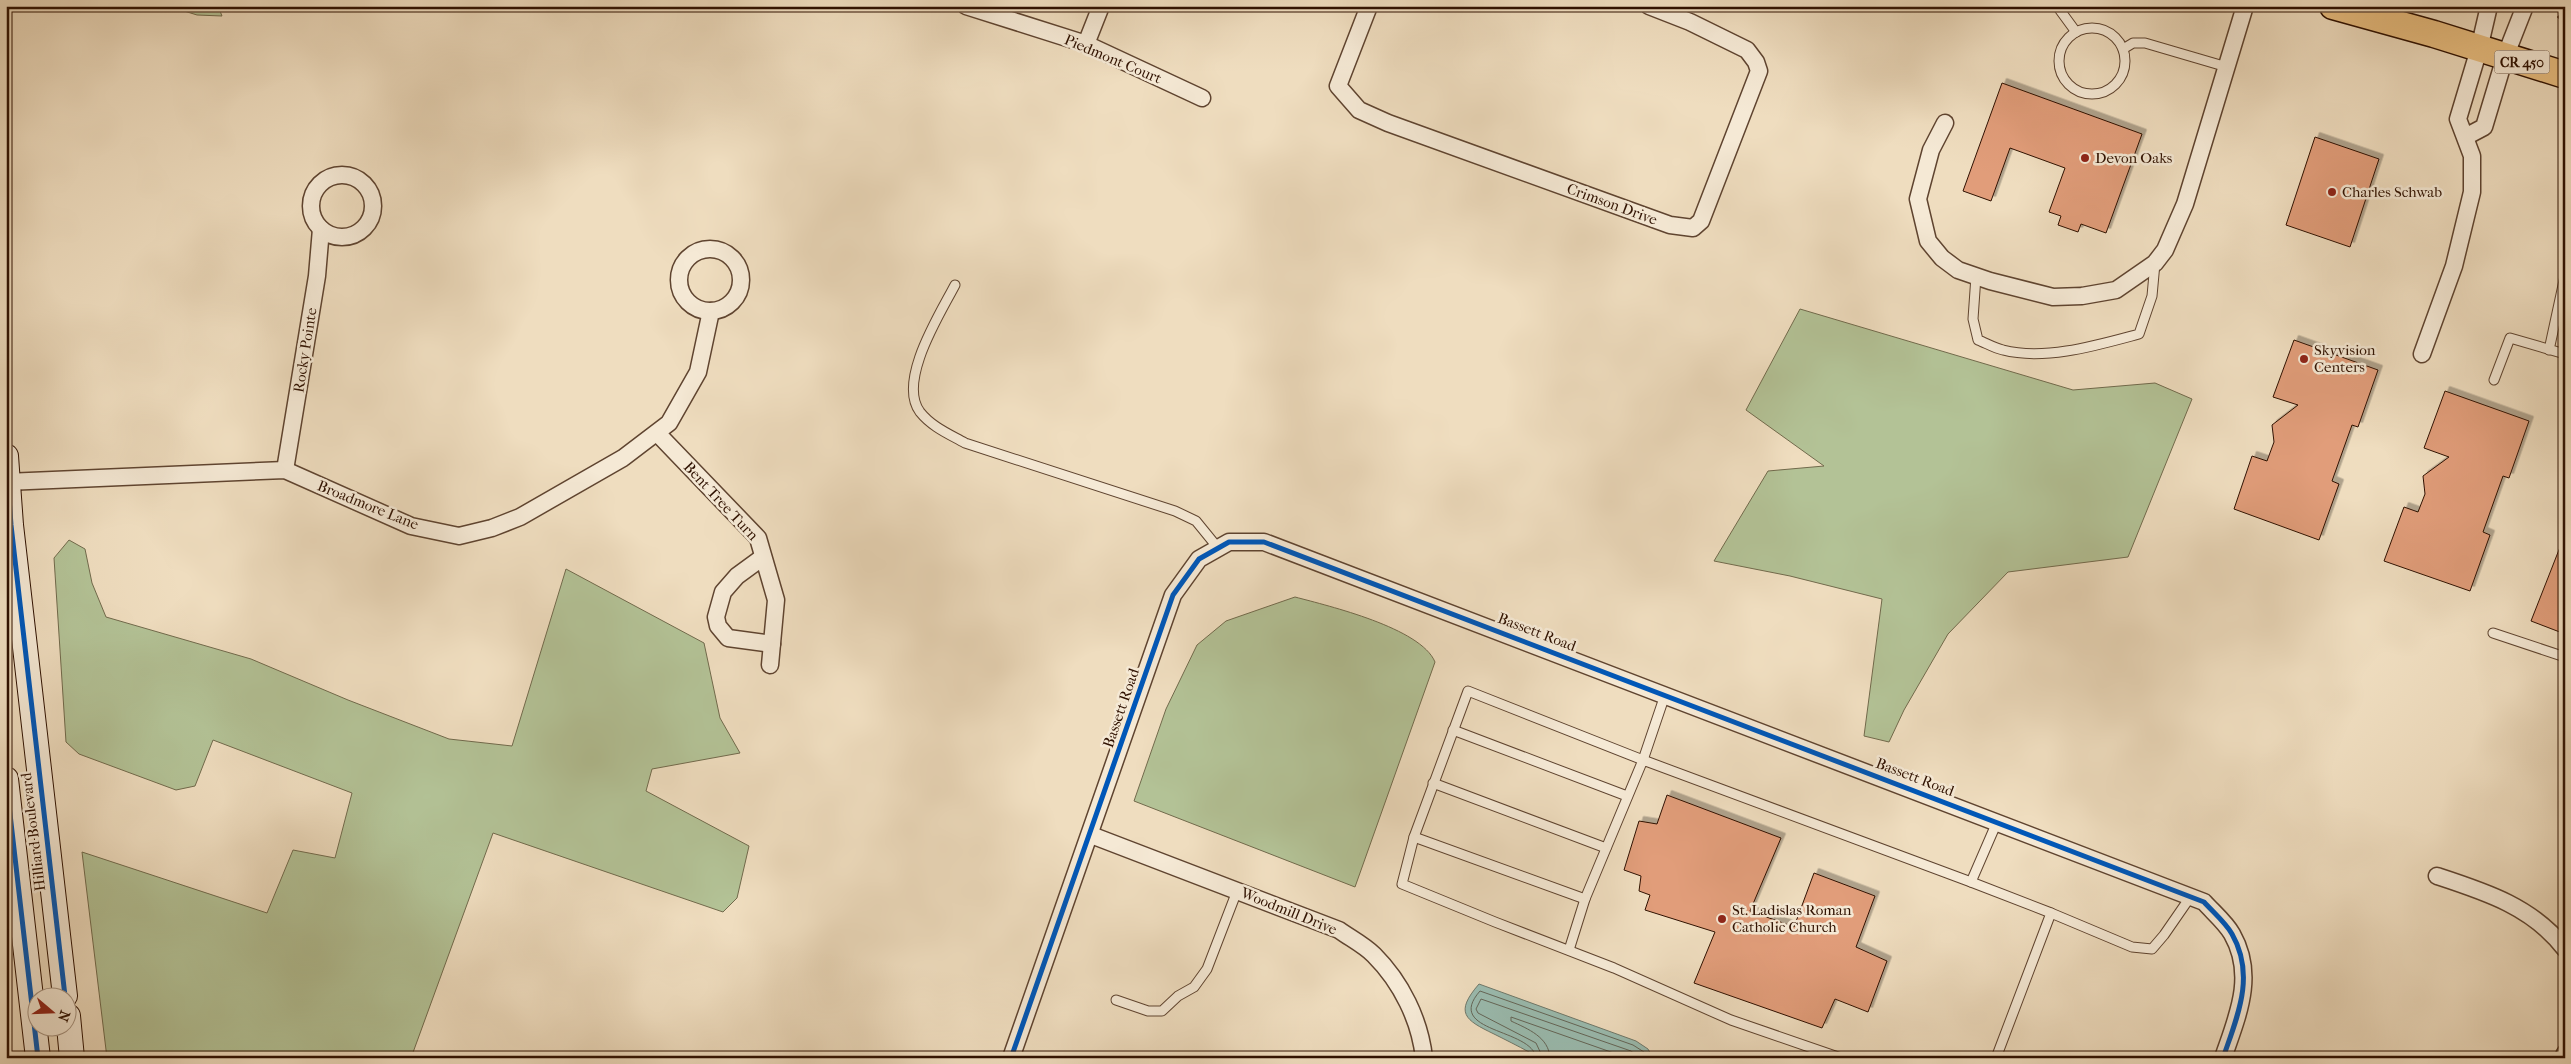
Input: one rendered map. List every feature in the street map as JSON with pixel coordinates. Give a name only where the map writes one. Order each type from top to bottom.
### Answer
[{"type":"main road","name":"CR 450","points":[[2334,6],[2565,75]]},
{"type":"main road","name":"Hilliard Boulevard","points":[[6,456],[11,525],[64,986]]},
{"type":"main road","name":"Hilliard Boulevard","points":[[6,779],[38,1058]]},
{"type":"main road","points":[[70,1036],[72,1058]]},
{"type":"street","name":"Piedmont Court","points":[[966,6],[1086,44],[1202,98]]},
{"type":"street","points":[[1086,44],[1102,6]]},
{"type":"street","name":"Crimson Drive","points":[[1369,6],[1338,86],[1358,110],[1388,124],[1670,225],[1693,228],[1702,221],[1759,71],[1756,62],[1747,50],[1690,22],[1649,6]]},
{"type":"street","points":[[1944,123],[1931,150],[1918,199],[1928,241],[1942,258],[1958,270],[2053,297],[2082,296],[2116,290],[2155,263],[2165,250],[2185,204],[2245,6]]},
{"type":"street","points":[[2422,354],[2454,266],[2472,192],[2474,169],[2466,136],[2458,119],[2479,49],[2489,6]]},
{"type":"street","points":[[2466,136],[2484,127],[2505,57],[2525,6]]},
{"type":"street","name":"Rocky Pointe","points":[[285,470],[317,276],[320,229]]},
{"type":"street","name":"Broadmore Lane","points":[[8,482],[285,470],[412,526],[459,536],[492,528],[520,517],[623,458],[658,434],[670,423],[698,372],[710,311]]},
{"type":"street","name":"Bent Tree Turn","points":[[658,434],[758,538],[776,600],[770,666]]},
{"type":"street","name":"Bassett Road","points":[[1011,1058],[1091,835],[1173,595],[1199,559],[1228,542],[1264,542],[2204,902],[2232,934],[2244,969],[2242,1002],[2223,1058]]},
{"type":"street","points":[[763,557],[737,576],[723,592],[716,617],[718,626],[728,638],[772,644]]},
{"type":"street","name":"Woodmill Drive","points":[[1091,835],[1339,930],[1373,953],[1401,990],[1414,1018],[1424,1058]]},
{"type":"street","points":[[2437,876],[2480,890],[2522,909],[2555,936],[2565,949]]},
{"type":"street","points":[[2563,1058],[2565,1053]]},
{"type":"lane","points":[[2057,6],[2076,32]]},
{"type":"lane","points":[[2087,28],[2098,28],[2117,39],[2123,49],[2124,71],[2115,84],[2102,93],[2081,93],[2064,79],[2060,70],[2061,48],[2067,39],[2076,32],[2087,28]]},
{"type":"lane","points":[[2123,49],[2133,43],[2145,43],[2227,67]]},
{"type":"lane","points":[[1976,276],[1973,320],[1978,340],[2003,350],[2052,353],[2092,347],[2139,334],[2152,296],[2155,263]]},
{"type":"lane","points":[[2549,350],[2565,276]]},
{"type":"lane","points":[[956,284],[919,360],[913,382],[913,398],[920,412],[937,428],[965,442],[1175,511],[1196,521],[1218,548]]},
{"type":"lane","points":[[2494,380],[2510,338],[2565,354]]},
{"type":"lane","points":[[2493,633],[2565,657]]},
{"type":"lane","points":[[1841,1058],[1731,1020],[1614,968],[1402,884],[1414,837],[1468,691],[1643,760],[1971,882],[2132,947],[2152,948],[2164,935],[2191,896]]},
{"type":"lane","points":[[1569,950],[1585,899],[1643,760],[1665,695]]},
{"type":"lane","points":[[1453,730],[1627,796]]},
{"type":"lane","points":[[1433,783],[1606,848]]},
{"type":"lane","points":[[1971,882],[1997,822]]},
{"type":"lane","points":[[1414,837],[1585,899]]},
{"type":"lane","points":[[1116,1000],[1148,1011],[1162,1011],[1178,996],[1194,987],[1207,969],[1237,891]]},
{"type":"lane","points":[[1996,1058],[2051,914]]},
{"type":"path","points":[[2558,16],[2565,22]]},
{"type":"green space","points":[[168,6],[218,6],[222,16],[197,15]]},
{"type":"green space","points":[[1800,309],[2073,390],[2155,383],[2192,399],[2128,557],[2008,572],[1948,634],[1904,710],[1889,742],[1864,736],[1882,599],[1790,576],[1714,561],[1768,471],[1824,466],[1746,410]]},
{"type":"green space","points":[[69,540],[85,549],[92,583],[106,617],[251,659],[348,700],[449,739],[512,746],[566,569],[704,643],[720,718],[740,753],[652,769],[646,791],[749,846],[737,898],[723,912],[493,833],[411,1058],[107,1058],[82,852],[267,913],[293,850],[335,858],[352,793],[213,740],[195,786],[176,790],[79,754],[66,742],[54,558]]},
{"type":"green space","points":[[1295,597],[1351,613],[1394,629],[1412,639],[1426,650],[1435,662],[1355,887],[1134,801],[1166,709],[1197,645],[1226,621]]},
{"type":"water","points":[[1479,984],[1636,1041],[1648,1049],[1653,1058],[1532,1058],[1529,1052],[1484,1029],[1466,1015],[1467,1002]]},
{"type":"building","name":"Devon Oaks","points":[[2002,83],[2142,134],[2106,233],[2081,224],[2078,232],[2058,225],[2061,216],[2049,212],[2065,168],[2010,148],[1991,201],[1963,191]]},
{"type":"building","name":"Charles Schwab","points":[[2315,137],[2379,159],[2350,247],[2286,225]]},
{"type":"building","points":[[2294,340],[2378,370],[2358,427],[2352,425],[2332,481],[2339,484],[2319,540],[2234,509],[2252,456],[2267,461],[2274,442],[2272,425],[2298,405],[2273,397]]},
{"type":"building","points":[[2445,391],[2529,421],[2509,478],[2503,476],[2483,532],[2490,535],[2470,591],[2384,561],[2404,507],[2418,512],[2425,494],[2423,476],[2449,457],[2424,448]]},
{"type":"building","points":[[2565,537],[2565,634],[2531,621]]},
{"type":"building","name":"St. Ladislas Roman Catholic Church","points":[[1667,795],[1781,838],[1750,911],[1794,927],[1814,873],[1875,896],[1856,947],[1887,961],[1868,1012],[1835,999],[1822,1028],[1694,983],[1715,932],[1645,910],[1650,895],[1639,891],[1641,876],[1624,870],[1639,821],[1657,824]]},
{"type":"cycle path","points":[[6,456],[11,525],[64,986]]},
{"type":"cycle path","points":[[1011,1058],[1173,595],[1199,559],[1229,542],[1264,542],[2204,902],[2232,934],[2243,965],[2242,996],[2223,1058]]},
{"type":"cycle path","points":[[6,779],[38,1058]]},
{"type":"place","name":"Devon Oaks","points":[[2085,158]]},
{"type":"place","name":"Charles Schwab","points":[[2332,192]]},
{"type":"place","name":"Skyvision Centers","points":[[2304,359]]},
{"type":"place","name":"St. Ladislas Roman Catholic Church","points":[[1722,919]]}]
